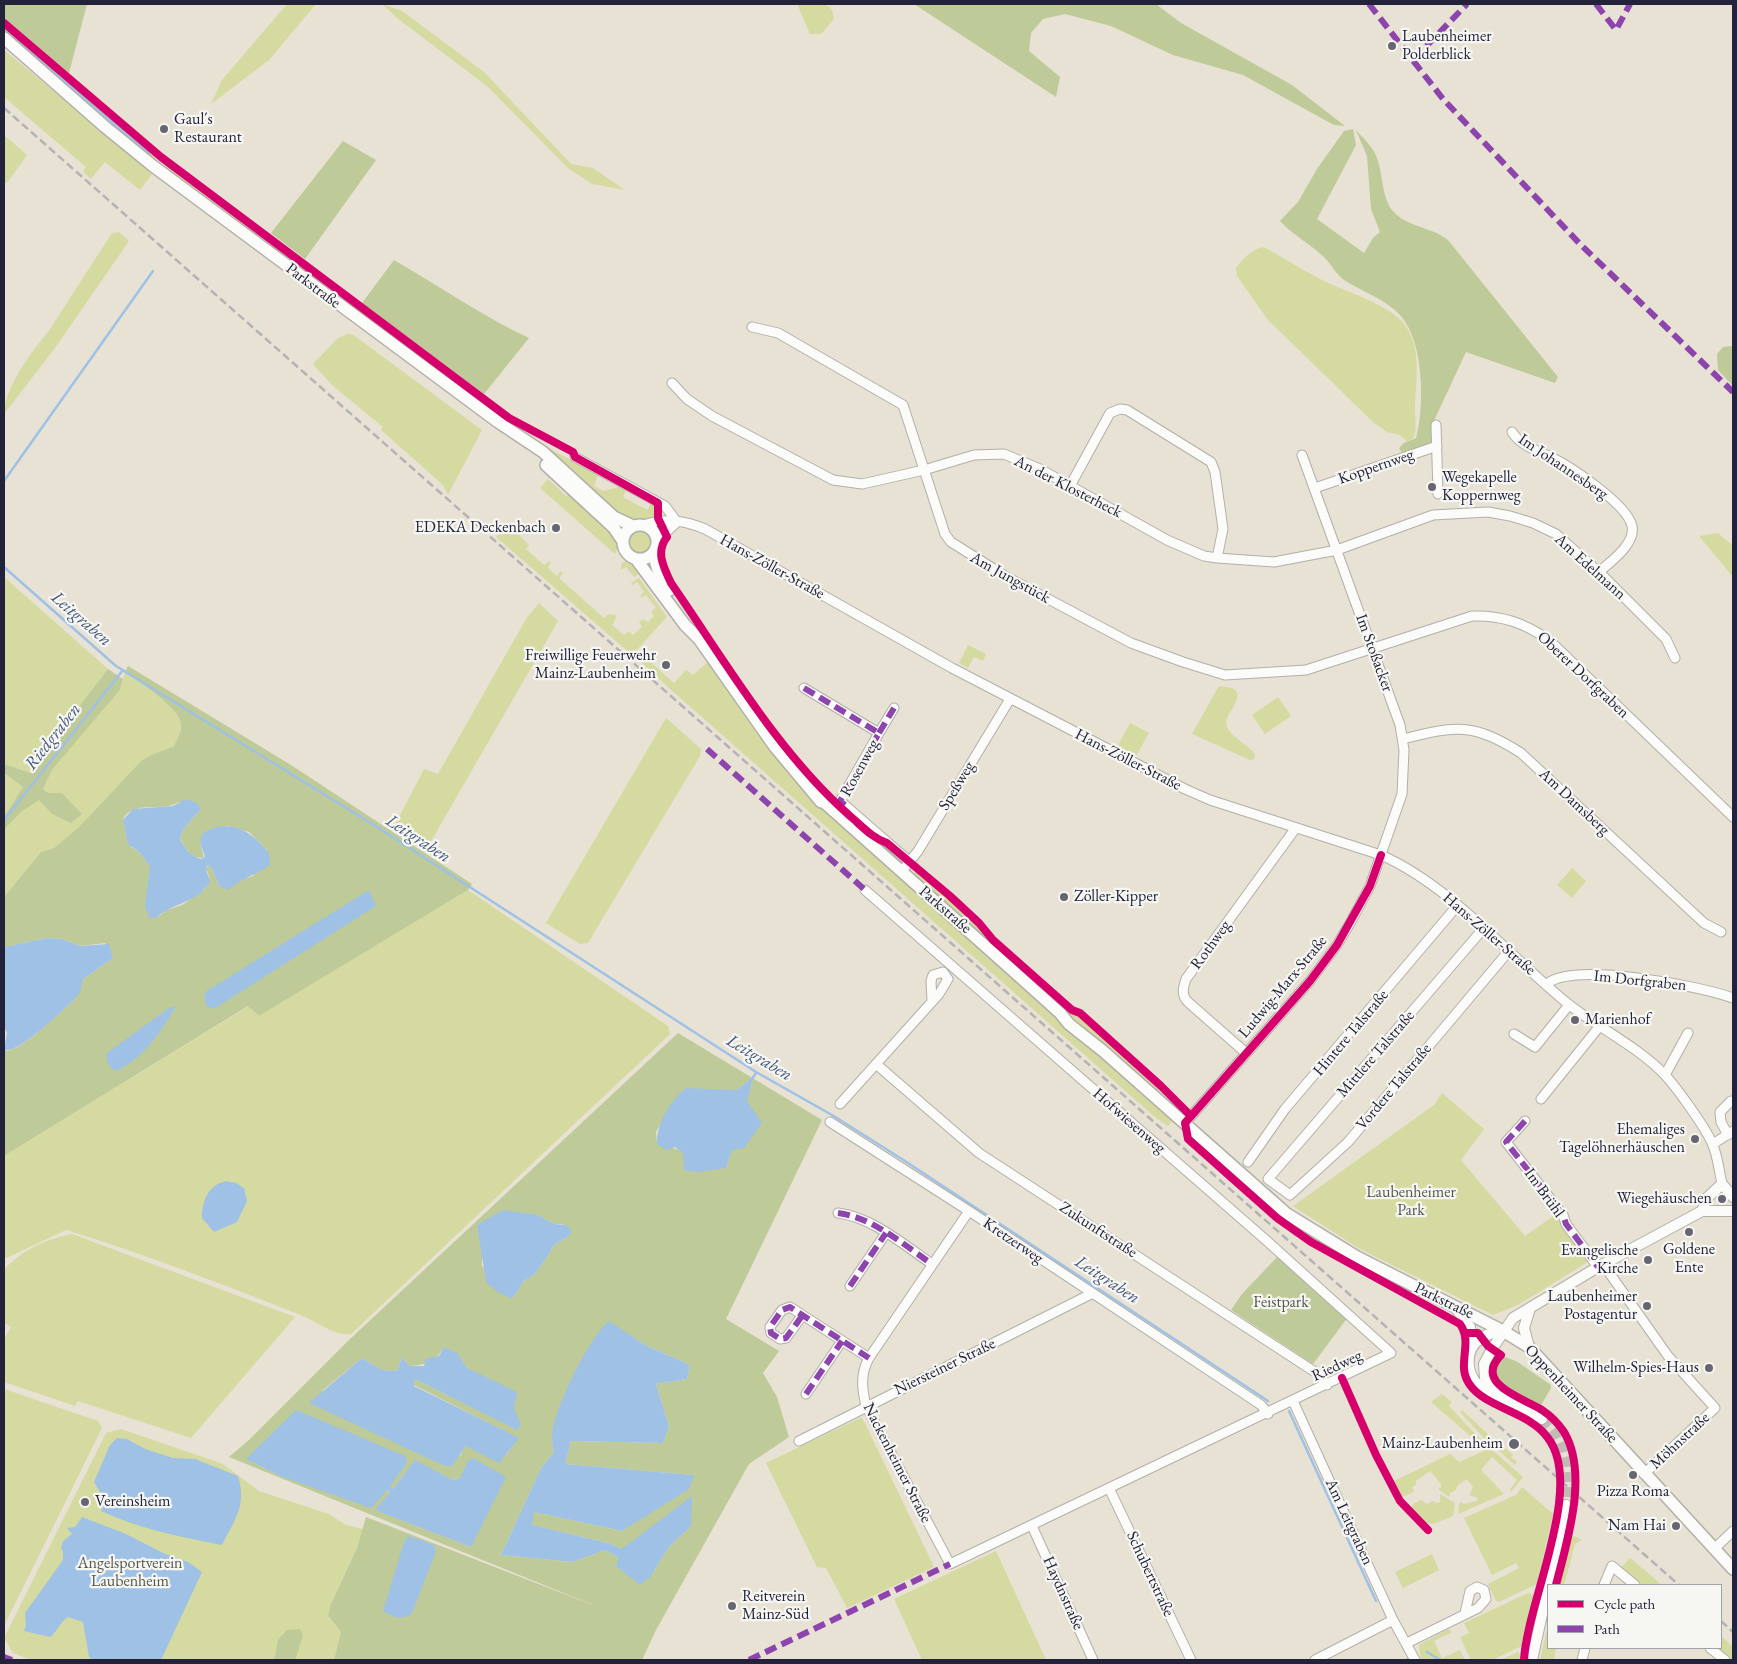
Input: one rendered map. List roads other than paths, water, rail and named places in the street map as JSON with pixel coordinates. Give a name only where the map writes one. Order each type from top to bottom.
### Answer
[{"type":"main road","name":"Parkstraße","points":[[4,38],[104,126],[153,166],[498,422],[543,452],[614,517],[639,525]]},
{"type":"main road","name":"Parkstraße","points":[[498,422],[614,528],[622,540]]},
{"type":"main road","points":[[639,525],[654,533],[657,542],[653,553],[647,558],[636,559],[625,552],[622,540],[626,531],[639,525]]},
{"type":"main road","name":"Parkstraße","points":[[653,553],[659,574],[690,621],[699,639],[775,747],[818,797],[825,808],[851,828],[1060,1013],[1069,1024],[1103,1050],[1287,1214],[1357,1256],[1503,1330]]},
{"type":"main road","name":"Parkstraße","points":[[636,559],[685,625],[699,639]]},
{"type":"main road","name":"Oppenheimer Straße","points":[[1503,1330],[1529,1347],[1733,1569]]},
{"type":"street","name":"Am Jungstück","points":[[752,327],[778,333],[898,400],[906,410],[945,534],[951,542],[1005,576],[1131,643],[1225,675],[1306,670],[1372,650]]},
{"type":"street","name":"An der Klosterheck","points":[[672,383],[687,399],[712,416],[833,480],[862,484],[924,470],[974,454],[1004,454],[1030,464],[1167,540],[1204,556],[1274,562],[1337,550]]},
{"type":"street","points":[[1070,486],[1110,414],[1120,409],[1126,410],[1211,462],[1215,472],[1223,529],[1217,558]]},
{"type":"street","name":"Koppernweg","points":[[1436,425],[1438,494]]},
{"type":"street","name":"Im Johannesberg","points":[[1512,432],[1529,448],[1565,465],[1611,499],[1625,513],[1632,527],[1630,537],[1624,549],[1599,572]]},
{"type":"street","name":"Koppernweg","points":[[1315,488],[1437,446]]},
{"type":"street","name":"Im Stoßacker","points":[[1302,455],[1403,739],[1402,794],[1381,855]]},
{"type":"street","points":[[575,457],[665,506],[677,522],[657,542]]},
{"type":"street","name":"Am Edelmann","points":[[1337,550],[1432,515],[1488,512],[1533,523],[1556,534],[1599,572],[1666,639],[1675,658]]},
{"type":"street","name":"Hans-Zöller-Straße","points":[[639,525],[659,521],[677,522],[689,523],[705,529],[1010,699],[1185,789],[1210,800],[1295,829],[1381,855],[1401,865],[1430,884],[1457,906],[1508,952],[1599,1028],[1648,1060],[1665,1075],[1712,1144],[1722,1184]]},
{"type":"street","name":"Oberer Dorfgraben","points":[[1372,650],[1472,616],[1494,616],[1516,621],[1532,628],[1549,640],[1733,817]]},
{"type":"street","name":"Rosenweg","points":[[804,688],[879,733]]},
{"type":"street","name":"Speßweg","points":[[901,872],[910,862],[1010,699]]},
{"type":"street","name":"Rosenweg","points":[[894,708],[840,801],[910,862]]},
{"type":"street","name":"Am Damsberg","points":[[1403,739],[1454,728],[1485,734],[1502,741],[1522,753],[1704,923],[1721,932]]},
{"type":"street","name":"Rothweg","points":[[1246,1053],[1188,1002],[1183,994],[1184,986],[1186,979],[1295,829]]},
{"type":"street","name":"Ludwig-Marx-Straße","points":[[1185,1123],[1310,981],[1338,945],[1370,886],[1381,855]]},
{"type":"street","name":"Hofwiesenweg","points":[[865,890],[1267,1241],[1391,1353]]},
{"type":"street","name":"Hintere Talstraße","points":[[1248,1162],[1285,1109],[1457,906]]},
{"type":"street","name":"Mittlere Talstraße","points":[[1268,1179],[1483,929]]},
{"type":"street","name":"Vordere Talstraße","points":[[1268,1179],[1290,1196],[1348,1142],[1508,952]]},
{"type":"street","points":[[840,1104],[947,983],[947,975],[953,967]]},
{"type":"street","points":[[932,1001],[931,981],[933,975],[940,971],[947,975]]},
{"type":"street","name":"Im Dorfgraben","points":[[1547,984],[1556,977],[1568,975],[1635,978],[1701,988],[1733,998]]},
{"type":"street","points":[[1514,1034],[1535,1047],[1569,1004]]},
{"type":"street","points":[[1542,1099],[1599,1028]]},
{"type":"street","points":[[1665,1075],[1688,1033]]},
{"type":"street","name":"Zukunftstraße","points":[[876,1064],[979,1153],[1318,1374],[1327,1386]]},
{"type":"street","points":[[1712,1144],[1730,1133],[1721,1122],[1720,1112],[1731,1101]]},
{"type":"street","name":"Im Brühl","points":[[1525,1121],[1506,1142],[1563,1215],[1566,1224],[1601,1265]]},
{"type":"street","name":"Kretzerweg","points":[[830,1122],[969,1211],[1091,1294],[1261,1405],[1268,1414]]},
{"type":"street","points":[[1702,1211],[1708,1198],[1722,1184],[1733,1197]]},
{"type":"street","name":"Nackenheimer Straße","points":[[950,1564],[866,1406],[862,1382],[864,1367],[869,1358],[969,1211]]},
{"type":"street","points":[[1496,1394],[1487,1383],[1484,1369],[1490,1352],[1503,1330],[1513,1318],[1601,1265],[1702,1211],[1733,1211]]},
{"type":"street","points":[[838,1213],[857,1218],[886,1233],[932,1264]]},
{"type":"street","points":[[850,1286],[886,1233]]},
{"type":"street","name":"Möhnstraße","points":[[1601,1265],[1671,1360],[1715,1408],[1644,1474]]},
{"type":"street","name":"Niersteiner Straße","points":[[799,1441],[1091,1294]]},
{"type":"street","points":[[1447,1302],[1465,1318],[1472,1333],[1473,1346],[1469,1362],[1472,1377],[1479,1386],[1542,1419]]},
{"type":"street","points":[[1529,1347],[1524,1328],[1530,1308]]},
{"type":"street","points":[[802,1316],[869,1358]]},
{"type":"street","points":[[1473,1346],[1481,1338],[1503,1330]]},
{"type":"street","points":[[806,1394],[842,1341]]},
{"type":"street","name":"Riedweg","points":[[950,1564],[1327,1386],[1391,1353]]},
{"type":"street","name":"Am Leitgraben","points":[[1293,1401],[1393,1620],[1415,1660]]},
{"type":"street","name":"Schubertstraße","points":[[1109,1488],[1191,1660]]},
{"type":"street","points":[[1549,1584],[1566,1505]]},
{"type":"street","name":"Haydnstraße","points":[[1032,1526],[1093,1660]]},
{"type":"street","points":[[1714,1549],[1733,1531]]},
{"type":"street","points":[[1604,1584],[1612,1566],[1633,1584]]},
{"type":"street","points":[[1532,1660],[1547,1592]]},
{"type":"street","points":[[1407,1643],[1465,1613]]},
{"type":"street","points":[[1315,1660],[1393,1620]]},
{"type":"street","points":[[1711,1649],[1725,1660]]},
{"type":"water","points":[[186,799],[197,803],[201,809],[184,828],[180,837],[190,854],[201,859],[205,857],[200,842],[203,833],[213,828],[232,827],[248,833],[262,845],[269,853],[270,865],[238,882],[228,890],[219,886],[212,868],[208,865],[206,869],[210,882],[205,889],[156,918],[150,918],[145,907],[150,866],[140,853],[128,844],[123,820],[133,809],[173,806]]},
{"type":"water","points":[[369,890],[376,906],[215,1008],[208,1007],[205,1003],[205,992]]},
{"type":"water","points":[[47,938],[62,939],[80,946],[109,944],[113,958],[83,979],[80,992],[75,999],[41,1030],[20,1045],[4,1050],[7,1033],[4,1027],[4,947]]},
{"type":"water","points":[[176,1006],[158,1035],[135,1059],[116,1071],[108,1064],[107,1053],[169,1008]]},
{"type":"water","points":[[748,1081],[752,1083],[747,1101],[762,1123],[744,1148],[732,1150],[726,1168],[697,1172],[684,1170],[683,1153],[675,1147],[666,1150],[657,1144],[659,1128],[666,1113],[675,1099],[686,1088],[737,1090]]},
{"type":"water","points":[[226,1181],[236,1183],[244,1188],[247,1201],[237,1222],[214,1232],[202,1218],[203,1206],[210,1190]]},
{"type":"water","points":[[503,1210],[538,1215],[554,1224],[566,1225],[572,1231],[569,1236],[554,1245],[534,1275],[524,1281],[512,1299],[498,1292],[486,1282],[477,1225]]},
{"type":"water","points":[[609,1321],[645,1345],[690,1365],[687,1379],[656,1384],[669,1426],[663,1443],[571,1441],[565,1464],[694,1475],[689,1489],[622,1531],[534,1512],[532,1525],[608,1543],[622,1549],[692,1496],[691,1526],[668,1548],[651,1576],[640,1585],[616,1566],[619,1558],[605,1550],[573,1562],[501,1555],[541,1468],[554,1452],[552,1437],[554,1425],[573,1375],[592,1342]]},
{"type":"water","points":[[444,1347],[457,1353],[467,1368],[517,1392],[514,1409],[521,1424],[517,1430],[415,1379],[414,1386],[519,1438],[499,1463],[466,1446],[452,1466],[445,1466],[309,1403],[362,1358],[382,1370],[397,1371],[402,1357],[409,1366],[424,1366],[426,1359],[439,1356]]},
{"type":"water","points":[[296,1410],[405,1456],[407,1463],[390,1486],[393,1489],[415,1460],[453,1480],[460,1478],[468,1461],[473,1458],[506,1477],[471,1547],[375,1510],[390,1492],[387,1490],[371,1508],[280,1476],[246,1459]]},
{"type":"water","points":[[117,1438],[127,1439],[145,1449],[173,1458],[195,1459],[238,1476],[241,1496],[240,1504],[235,1520],[222,1545],[145,1528],[101,1511],[104,1505],[97,1499],[100,1492],[94,1482],[110,1445]]},
{"type":"water","points":[[82,1517],[126,1534],[165,1554],[188,1562],[202,1572],[161,1660],[93,1660],[89,1657],[83,1622],[68,1617],[50,1637],[24,1631],[26,1625],[25,1613],[63,1560],[61,1548],[63,1541],[72,1534],[67,1528],[75,1527]]},
{"type":"water","points":[[409,1536],[434,1545],[436,1551],[412,1613],[404,1617],[398,1617],[383,1611],[404,1542]]},
{"type":"waterway","points":[[4,30],[149,153]]},
{"type":"waterway","points":[[4,481],[153,271]]},
{"type":"waterway","name":"Leitgraben","points":[[4,567],[116,666],[377,827],[756,1072],[832,1115],[905,1161],[1268,1401]]},
{"type":"waterway","name":"Riedgraben","points":[[4,820],[123,670]]},
{"type":"waterway","points":[[750,1082],[756,1073]]},
{"type":"waterway","name":"Leitgraben","points":[[1289,1411],[1376,1601]]},
{"type":"waterway","name":"Leitgraben","points":[[1427,1652],[1440,1660]]},
{"type":"tunnel","points":[[1542,1419],[1551,1428],[1562,1447],[1567,1481],[1566,1505]]},
{"type":"railway","points":[[4,108],[1678,1584]]},
{"type":"railway","points":[[1722,1622],[1733,1632]]},
{"type":"place","name":"Laubenheimer Polderblick","points":[[1392,46]]},
{"type":"place","name":"Gaul´s Restaurant","points":[[164,129]]},
{"type":"place","name":"Wegekapelle Koppernweg","points":[[1432,487]]},
{"type":"place","name":"EDEKA Deckenbach","points":[[556,528]]},
{"type":"place","name":"Freiwillige Feuerwehr Mainz-Laubenheim","points":[[666,665]]},
{"type":"place","name":"Zöller-Kipper","points":[[1064,897]]},
{"type":"place","name":"Marienhof","points":[[1575,1020]]},
{"type":"place","name":"Ehemaliges Tagelöhnerhäuschen","points":[[1695,1139]]},
{"type":"place","name":"Wiegehäuschen","points":[[1722,1199]]},
{"type":"place","name":"Goldene Ente","points":[[1689,1232]]},
{"type":"place","name":"Evangelische Kirche","points":[[1648,1260]]},
{"type":"place","name":"Laubenheimer Postagentur","points":[[1647,1306]]},
{"type":"place","name":"Wilhelm-Spies-Haus","points":[[1709,1368]]},
{"type":"place","name":"Mainz-Laubenheim","points":[[1514,1444]]},
{"type":"place","name":"Pizza Roma","points":[[1633,1475]]},
{"type":"place","name":"Vereinsheim","points":[[85,1502]]},
{"type":"place","name":"Nam Hai","points":[[1676,1526]]},
{"type":"place","name":"Reitverein Mainz-Süd","points":[[732,1606]]},
{"type":"park label","name":"Laubenheimer Park","points":[[1411,1202]]},
{"type":"park label","name":"Feistpark","points":[[1281,1303]]},
{"type":"park label","name":"Angelsportverein Laubenheim","points":[[130,1573]]}]
